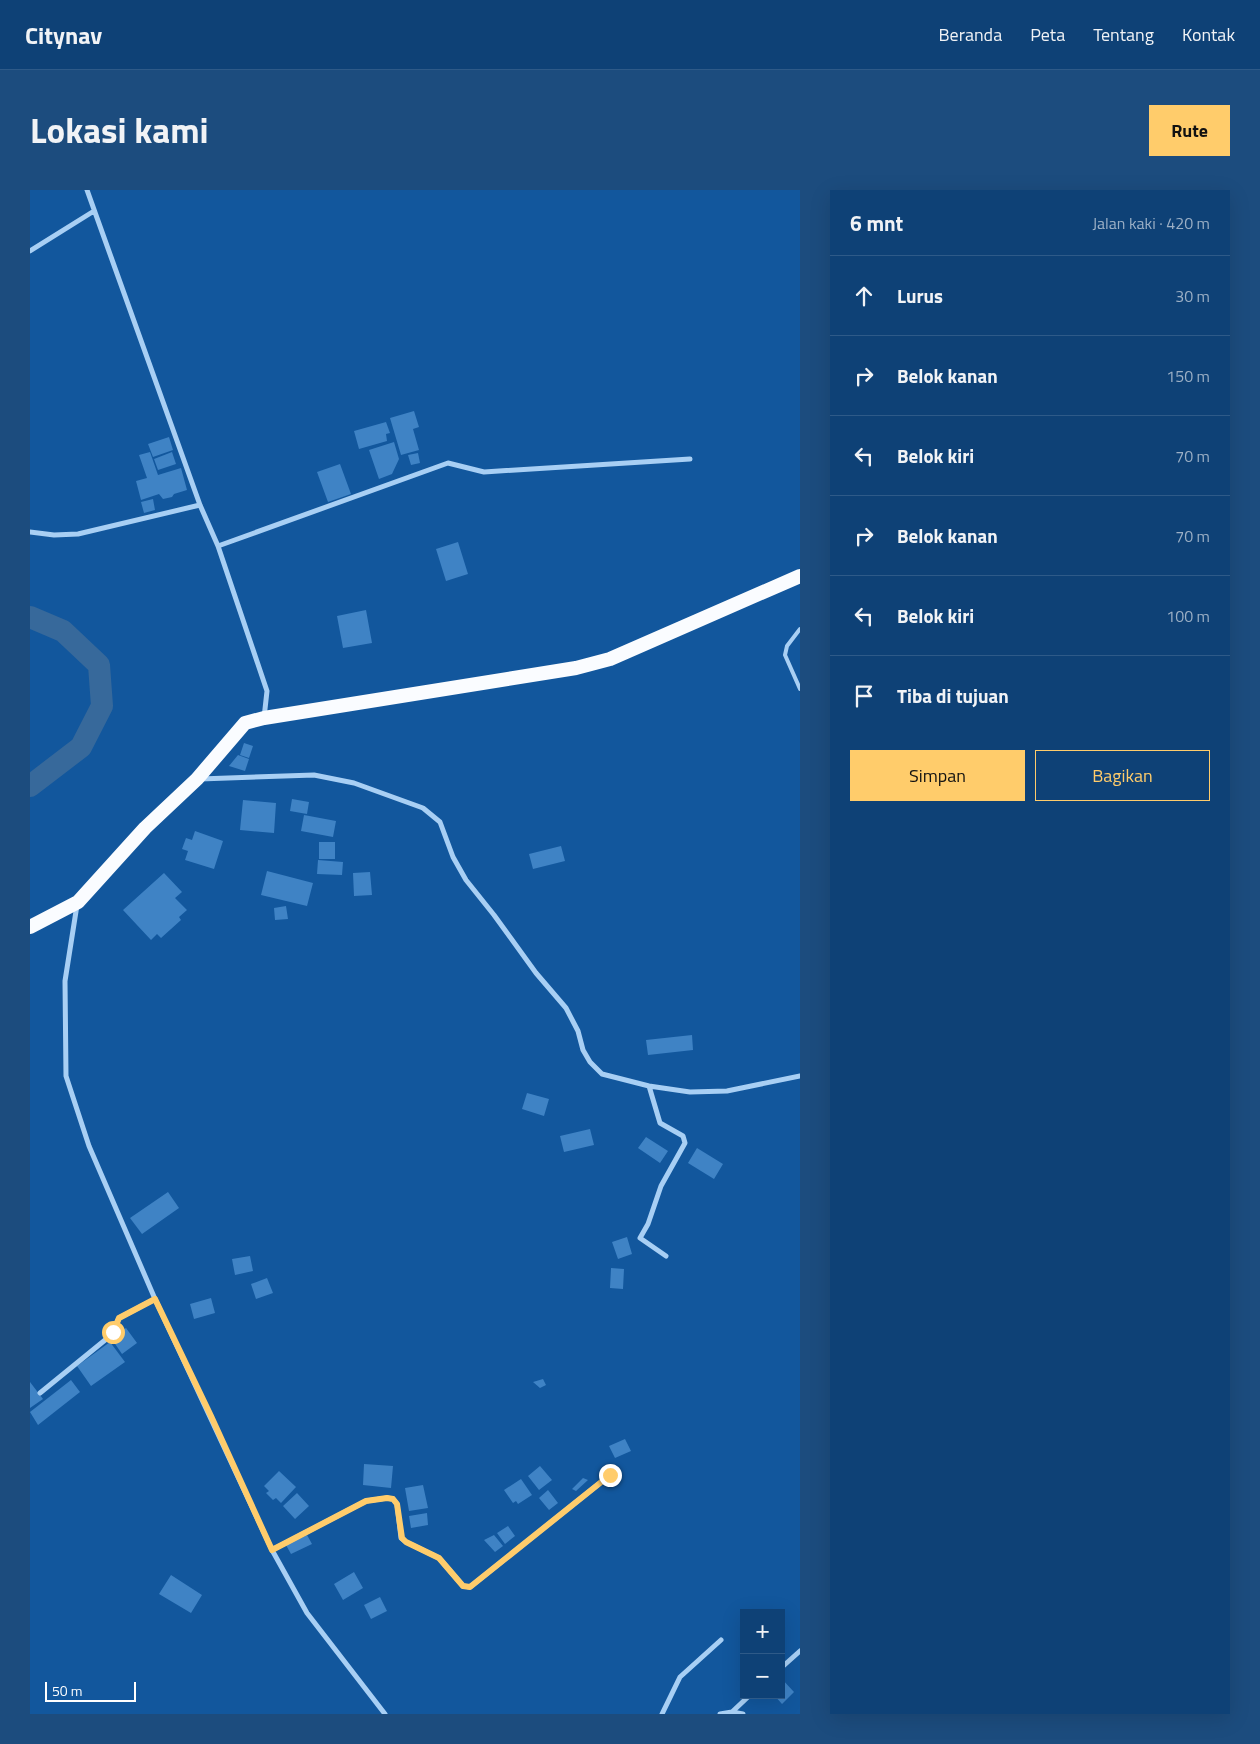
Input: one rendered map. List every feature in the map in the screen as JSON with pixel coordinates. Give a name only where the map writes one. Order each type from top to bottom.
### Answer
[{"type":"highway","points":[[30,927],[78,902],[145,828],[197,779],[245,723],[264,718],[576,668],[610,659],[798,579]]},
{"type":"street","points":[[87,190],[200,505],[218,546],[267,691],[264,718]]},
{"type":"street","points":[[30,251],[94,212]]},
{"type":"street","points":[[218,546],[448,463],[484,472],[690,459]]},
{"type":"street","points":[[30,532],[54,535],[78,534],[200,505]]},
{"type":"street","points":[[197,779],[314,775],[354,783],[423,808],[440,822],[453,858],[466,880],[536,973],[566,1008],[590,1062],[602,1074],[680,1092],[719,1092],[800,1076]]},
{"type":"street","points":[[78,902],[65,980],[66,1076],[89,1146],[155,1299],[272,1550],[307,1613],[385,1714]]},
{"type":"street","points":[[648,1086],[660,1123],[683,1136],[685,1143],[661,1186],[648,1224],[640,1234],[640,1238],[666,1256]]},
{"type":"street","points":[[40,1393],[110,1336],[119,1318],[155,1299]]},
{"type":"street","points":[[272,1550],[366,1501],[393,1499],[397,1504],[402,1538],[406,1542],[439,1558],[463,1586],[470,1587],[610,1475]]},
{"type":"street","points":[[662,1714],[680,1677],[721,1640]]},
{"type":"street","points":[[785,1664],[800,1651]]},
{"type":"street","points":[[732,1712],[746,1699]]},
{"type":"street","points":[[720,1714],[732,1712],[743,1714]]},
{"type":"lane","points":[[800,629],[788,646],[785,655],[800,689]]},
{"type":"building","points":[[414,411],[419,427],[413,429],[419,450],[401,455],[390,418]]},
{"type":"building","points":[[386,422],[390,433],[386,434],[387,441],[359,449],[354,431]]},
{"type":"building","points":[[169,437],[173,450],[153,457],[148,444]]},
{"type":"building","points":[[394,442],[399,459],[392,474],[379,479],[369,450]]},
{"type":"building","points":[[150,452],[158,475],[181,468],[187,490],[163,499],[159,494],[141,500],[136,481],[147,478],[139,455]]},
{"type":"building","points":[[172,452],[176,464],[158,470],[154,459]]},
{"type":"building","points":[[418,453],[420,463],[411,465],[408,455]]},
{"type":"building","points":[[340,464],[351,494],[328,502],[317,472]]},
{"type":"building","points":[[153,499],[155,510],[144,513],[141,502]]},
{"type":"building","points":[[458,542],[468,574],[446,581],[436,549]]},
{"type":"building","points":[[366,610],[372,643],[343,648],[337,616]]},
{"type":"building","points":[[244,743],[253,746],[249,758],[240,755]]},
{"type":"building","points":[[238,755],[249,759],[245,771],[229,766]]},
{"type":"building","points":[[292,799],[309,802],[307,814],[290,811]]},
{"type":"building","points":[[243,800],[276,803],[274,833],[240,830]]},
{"type":"building","points":[[304,815],[336,821],[333,837],[301,831]]},
{"type":"building","points":[[195,831],[223,841],[214,869],[185,860],[188,851],[182,849],[186,838],[192,840]]},
{"type":"building","points":[[319,842],[335,842],[335,859],[319,859]]},
{"type":"building","points":[[561,846],[565,861],[533,869],[529,854]]},
{"type":"building","points":[[318,860],[343,862],[342,875],[317,874]]},
{"type":"building","points":[[267,871],[313,883],[307,906],[261,895]]},
{"type":"building","points":[[370,872],[372,895],[354,896],[353,873]]},
{"type":"building","points":[[164,873],[182,892],[175,898],[187,910],[179,917],[181,920],[161,938],[157,934],[151,940],[123,910]]},
{"type":"building","points":[[286,906],[288,919],[275,920],[274,908]]},
{"type":"building","points":[[692,1035],[693,1050],[648,1055],[646,1040]]},
{"type":"building","points":[[527,1093],[549,1099],[544,1116],[522,1109]]},
{"type":"building","points":[[590,1129],[594,1145],[564,1152],[560,1136]]},
{"type":"building","points":[[646,1137],[668,1151],[660,1163],[638,1148]]},
{"type":"building","points":[[697,1148],[723,1164],[714,1179],[688,1163]]},
{"type":"building","points":[[168,1192],[179,1208],[142,1234],[130,1218]]},
{"type":"building","points":[[627,1237],[632,1254],[618,1259],[612,1242]]},
{"type":"building","points":[[250,1256],[253,1271],[235,1275],[232,1259]]},
{"type":"building","points":[[611,1268],[624,1269],[623,1289],[610,1288]]},
{"type":"building","points":[[267,1278],[273,1293],[256,1299],[251,1284]]},
{"type":"building","points":[[211,1298],[215,1313],[194,1319],[190,1304]]},
{"type":"building","points":[[126,1328],[137,1343],[122,1354],[111,1338]]},
{"type":"building","points":[[110,1342],[125,1362],[91,1386],[77,1366]]},
{"type":"building","points":[[543,1379],[546,1385],[540,1388],[533,1382]]},
{"type":"building","points":[[71,1380],[80,1392],[38,1425],[30,1412]]},
{"type":"building","points":[[30,1382],[43,1399],[30,1408]]},
{"type":"building","points":[[625,1439],[631,1451],[615,1458],[609,1446]]},
{"type":"building","points":[[364,1464],[393,1466],[391,1488],[363,1485]]},
{"type":"building","points":[[540,1466],[552,1480],[539,1490],[528,1476]]},
{"type":"building","points":[[279,1471],[296,1487],[281,1503],[276,1498],[273,1500],[266,1493],[269,1491],[264,1486]]},
{"type":"building","points":[[583,1478],[588,1480],[576,1491],[572,1489]]},
{"type":"building","points":[[521,1479],[532,1495],[518,1504],[516,1501],[513,1503],[504,1490]]},
{"type":"building","points":[[423,1485],[428,1508],[409,1511],[405,1488]]},
{"type":"building","points":[[548,1490],[558,1503],[549,1510],[539,1498]]},
{"type":"building","points":[[297,1493],[309,1506],[295,1519],[283,1506]]},
{"type":"building","points":[[427,1513],[428,1525],[411,1528],[409,1516]]},
{"type":"building","points":[[508,1526],[515,1536],[505,1544],[497,1533]]},
{"type":"building","points":[[307,1535],[312,1544],[291,1554],[286,1545]]},
{"type":"building","points":[[494,1535],[503,1546],[495,1552],[484,1540]]},
{"type":"building","points":[[354,1572],[363,1588],[343,1600],[334,1584]]},
{"type":"building","points":[[171,1575],[202,1595],[191,1613],[159,1594]]},
{"type":"building","points":[[380,1597],[387,1611],[371,1619],[364,1605]]},
{"type":"building","points":[[785,1682],[794,1692],[782,1704],[778,1699],[785,1699]]},
{"type":"waterway","points":[[30,617],[63,631],[99,665],[102,706],[81,747],[30,786]]},
{"type":"route","points":[[113,1332],[119,1318],[155,1299],[272,1550],[366,1501],[372,1499],[393,1499],[397,1504],[402,1538],[406,1542],[435,1555],[463,1586],[470,1587],[610,1475]]}]
